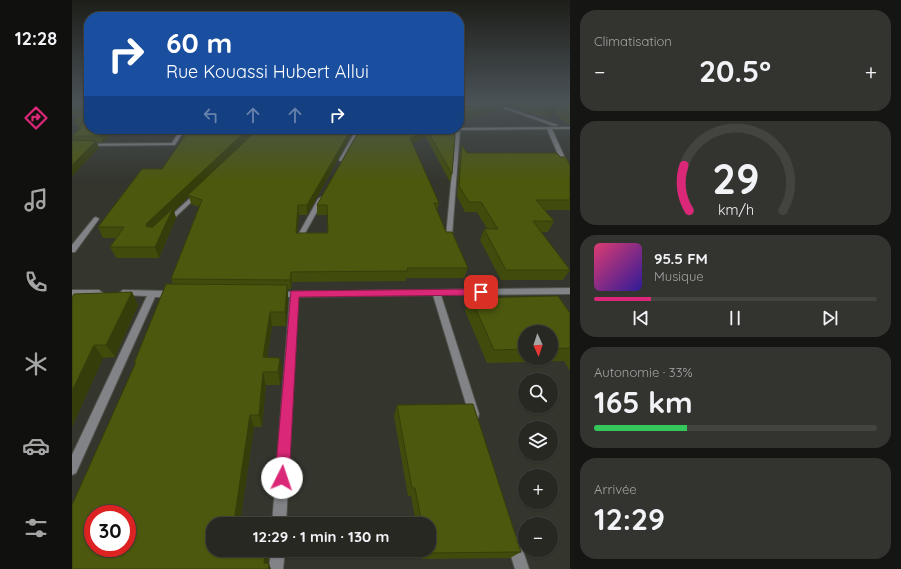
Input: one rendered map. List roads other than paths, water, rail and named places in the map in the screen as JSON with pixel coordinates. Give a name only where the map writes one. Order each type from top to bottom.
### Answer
[{"type":"street","points":[[559,127],[563,128]]},
{"type":"street","points":[[549,128],[570,175]]},
{"type":"street","points":[[464,129],[570,128]]},
{"type":"street","points":[[72,145],[173,144],[180,134]]},
{"type":"street","points":[[337,169],[356,134]]},
{"type":"street","points":[[449,236],[458,134]]},
{"type":"street","points":[[160,229],[200,190]]},
{"type":"street","points":[[301,235],[323,196]]},
{"type":"street","points":[[72,250],[96,219]]},
{"type":"street","points":[[271,294],[570,291]]},
{"type":"street","points":[[436,292],[478,427]]},
{"type":"street","points":[[72,293],[176,294]]},
{"type":"street","points":[[72,469],[152,294]]},
{"type":"street","points":[[279,517],[294,294]]},
{"type":"street","points":[[510,532],[522,569]]},
{"type":"street","points":[[276,569],[277,557]]}]
